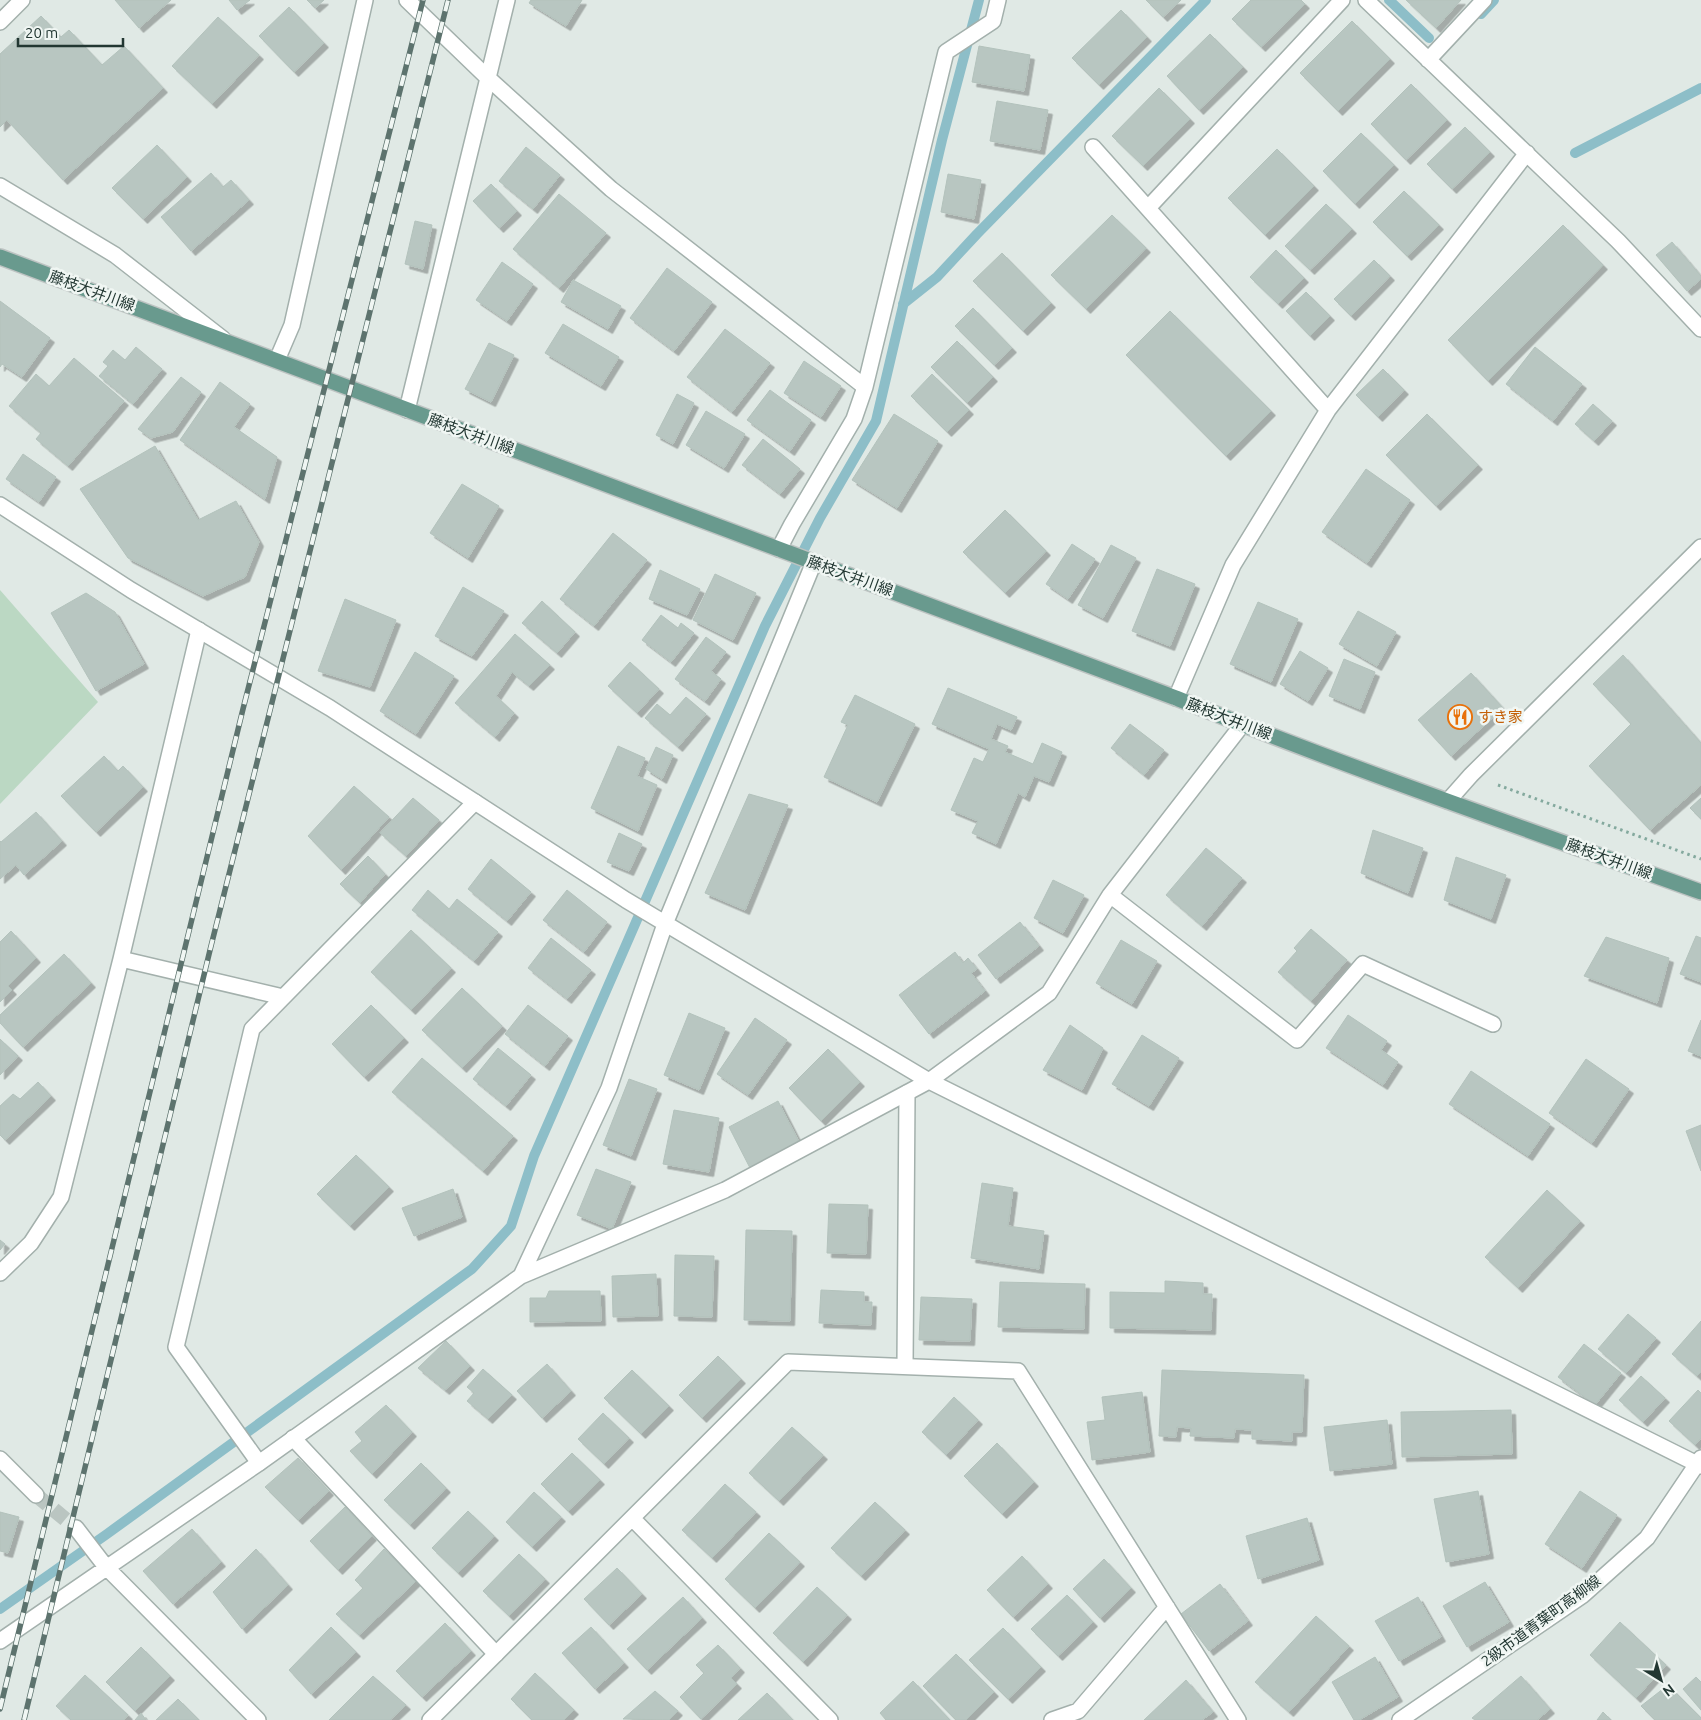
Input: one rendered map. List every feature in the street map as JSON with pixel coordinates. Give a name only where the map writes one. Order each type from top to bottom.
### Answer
[{"type":"main road","name":"藤枝大井川線","points":[[0,257],[1176,698],[1242,725],[1701,892]]},
{"type":"street","points":[[0,22],[22,0]]},
{"type":"street","points":[[276,360],[292,325],[365,0]]},
{"type":"street","points":[[407,0],[488,78],[611,189],[865,387]]},
{"type":"street","points":[[407,410],[508,0]]},
{"type":"street","points":[[779,549],[854,419],[865,387],[946,52],[993,21],[998,0]]},
{"type":"street","points":[[1148,208],[1342,0]]},
{"type":"street","points":[[1366,0],[1618,241],[1701,328]]},
{"type":"street","points":[[1428,60],[1484,0]]},
{"type":"street","points":[[1093,147],[1328,410]]},
{"type":"street","points":[[1176,698],[1233,565],[1328,410],[1527,152]]},
{"type":"street","points":[[0,186],[115,254],[227,342]]},
{"type":"street","points":[[0,505],[131,590],[330,708],[626,900],[930,1081],[1699,1462]]},
{"type":"street","points":[[1448,801],[1471,775],[1701,547]]},
{"type":"street","points":[[521,1276],[609,1088],[665,924],[814,562]]},
{"type":"street","points":[[0,1273],[31,1244],[61,1197],[121,959],[200,630]]},
{"type":"street","points":[[0,1641],[259,1463],[521,1276],[725,1190],[930,1081],[1048,993],[1110,895],[1242,725]]},
{"type":"street","points":[[259,1463],[176,1347],[252,1029],[474,802]]},
{"type":"street","points":[[1110,895],[1297,1040],[1363,964],[1493,1024]]},
{"type":"street","points":[[121,959],[283,997]]},
{"type":"street","points":[[905,1366],[907,1093]]},
{"type":"street","points":[[430,1720],[788,1362],[1018,1371],[1238,1720]]},
{"type":"street","points":[[293,1438],[496,1654]]},
{"type":"street","points":[[0,1459],[36,1495]]},
{"type":"street","name":"2級市道青葉町高柳線","points":[[1400,1720],[1583,1595],[1647,1538],[1699,1462]]},
{"type":"street","points":[[632,1518],[830,1720]]},
{"type":"street","points":[[76,1528],[106,1567],[258,1720]]},
{"type":"street","points":[[1052,1720],[1078,1711],[1167,1607]]},
{"type":"path","points":[[1471,775],[1701,859]]},
{"type":"green space","points":[[0,590],[98,702],[0,804]]},
{"type":"building","points":[[115,0],[171,0],[139,28]]},
{"type":"building","points":[[229,0],[250,0],[237,10]]},
{"type":"building","points":[[307,0],[324,0],[315,8]]},
{"type":"building","points":[[531,0],[582,0],[566,26],[529,3]]},
{"type":"building","points":[[1146,0],[1181,0],[1163,17]]},
{"type":"building","points":[[1251,0],[1301,0],[1305,4],[1261,47],[1232,19]]},
{"type":"building","points":[[1406,0],[1461,0],[1436,28]]},
{"type":"building","points":[[289,7],[324,43],[294,72],[259,36]]},
{"type":"building","points":[[1121,10],[1147,37],[1099,85],[1072,58]]},
{"type":"building","points":[[41,16],[61,37],[69,30],[102,65],[124,46],[163,88],[63,180],[7,120],[0,127],[0,54]]},
{"type":"building","points":[[218,17],[259,55],[212,104],[172,66]]},
{"type":"building","points":[[1352,21],[1390,59],[1338,111],[1300,73]]},
{"type":"building","points":[[1210,34],[1243,67],[1199,110],[1167,76]]},
{"type":"building","points":[[979,46],[1030,55],[1024,91],[972,82]]},
{"type":"building","points":[[1411,84],[1447,120],[1406,160],[1371,124]]},
{"type":"building","points":[[1159,88],[1190,119],[1143,166],[1112,136]]},
{"type":"building","points":[[997,101],[1048,110],[1040,150],[990,141]]},
{"type":"building","points":[[1465,127],[1490,152],[1452,189],[1427,164]]},
{"type":"building","points":[[1361,133],[1394,165],[1355,204],[1323,171]]},
{"type":"building","points":[[157,145],[187,177],[143,219],[112,188]]},
{"type":"building","points":[[526,147],[560,175],[533,209],[499,181]]},
{"type":"building","points":[[1277,149],[1314,186],[1265,235],[1228,198]]},
{"type":"building","points":[[211,173],[223,187],[231,180],[249,200],[191,251],[161,217]]},
{"type":"building","points":[[948,174],[981,180],[974,219],[941,212]]},
{"type":"building","points":[[491,184],[517,211],[499,228],[473,201]]},
{"type":"building","points":[[1404,191],[1439,225],[1407,256],[1373,222]]},
{"type":"building","points":[[559,194],[606,233],[559,288],[513,249]]},
{"type":"building","points":[[1326,204],[1352,229],[1310,270],[1285,246]]},
{"type":"building","points":[[1112,215],[1146,248],[1086,309],[1051,275]]},
{"type":"building","points":[[415,221],[432,225],[423,269],[405,264]]},
{"type":"building","points":[[1563,225],[1603,265],[1488,381],[1448,340]]},
{"type":"building","points":[[1672,242],[1701,276],[1701,279],[1687,291],[1656,255]]},
{"type":"building","points":[[1276,250],[1304,278],[1278,304],[1250,277]]},
{"type":"building","points":[[1002,253],[1051,303],[1023,331],[973,281]]},
{"type":"building","points":[[1374,260],[1390,276],[1351,316],[1334,299]]},
{"type":"building","points":[[502,262],[533,284],[507,321],[476,300]]},
{"type":"building","points":[[667,268],[712,302],[674,351],[630,318]]},
{"type":"building","points":[[573,280],[621,306],[608,329],[561,302]]},
{"type":"building","points":[[1306,292],[1330,316],[1310,336],[1286,311]]},
{"type":"building","points":[[0,301],[50,338],[22,377],[2,364],[0,367]]},
{"type":"building","points":[[973,308],[1012,348],[994,365],[955,326]]},
{"type":"building","points":[[1170,311],[1271,411],[1226,456],[1126,355]]},
{"type":"building","points":[[563,324],[619,357],[601,386],[545,353]]},
{"type":"building","points":[[725,329],[770,363],[732,412],[687,377]]},
{"type":"building","points":[[957,341],[993,377],[967,403],[931,367]]},
{"type":"building","points":[[489,343],[514,355],[491,402],[465,389]]},
{"type":"building","points":[[136,347],[162,369],[133,404],[99,376],[108,366],[103,362],[113,350],[125,360]]},
{"type":"building","points":[[1535,347],[1582,384],[1553,421],[1506,384]]},
{"type":"building","points":[[74,358],[124,401],[68,466],[36,439],[41,433],[9,406],[36,374],[49,386]]},
{"type":"building","points":[[804,361],[841,386],[821,417],[784,393]]},
{"type":"building","points":[[1383,369],[1404,390],[1378,417],[1356,395]]},
{"type":"building","points":[[932,374],[969,410],[947,432],[911,396]]},
{"type":"building","points":[[181,377],[201,392],[173,432],[151,438],[138,429]]},
{"type":"building","points":[[220,382],[250,404],[234,427],[277,457],[265,499],[180,440]]},
{"type":"building","points":[[770,390],[811,420],[790,451],[747,420]]},
{"type":"building","points":[[677,394],[694,403],[673,444],[656,435]]},
{"type":"building","points":[[1593,404],[1612,421],[1594,441],[1575,424]]},
{"type":"building","points":[[706,411],[745,434],[724,468],[686,445]]},
{"type":"building","points":[[894,414],[938,441],[897,508],[852,480]]},
{"type":"building","points":[[1427,414],[1478,465],[1436,506],[1386,455]]},
{"type":"building","points":[[763,439],[800,469],[780,494],[742,465]]},
{"type":"building","points":[[155,446],[198,520],[236,501],[259,542],[245,577],[203,596],[128,558],[80,489]]},
{"type":"building","points":[[23,454],[56,477],[39,502],[6,479]]},
{"type":"building","points":[[1366,469],[1410,500],[1367,563],[1322,532]]},
{"type":"building","points":[[462,484],[499,506],[468,558],[430,533]]},
{"type":"building","points":[[1005,510],[1046,551],[1005,593],[963,552]]},
{"type":"building","points":[[613,533],[647,560],[594,626],[560,599]]},
{"type":"building","points":[[1072,544],[1095,559],[1068,599],[1046,584]]},
{"type":"building","points":[[1111,545],[1136,558],[1103,618],[1078,605]]},
{"type":"building","points":[[1157,569],[1195,584],[1170,646],[1132,631]]},
{"type":"building","points":[[660,570],[700,589],[687,615],[649,599]]},
{"type":"building","points":[[715,574],[756,593],[733,640],[693,620]]},
{"type":"building","points":[[463,587],[504,611],[472,656],[435,636]]},
{"type":"building","points":[[86,593],[115,612],[144,664],[96,691],[51,613]]},
{"type":"building","points":[[345,599],[396,620],[370,687],[318,671]]},
{"type":"building","points":[[542,601],[575,632],[557,653],[522,623]]},
{"type":"building","points":[[1258,602],[1298,619],[1271,682],[1230,664]]},
{"type":"building","points":[[1358,611],[1396,632],[1377,666],[1339,644]]},
{"type":"building","points":[[661,615],[678,628],[681,623],[694,633],[671,662],[642,640]]},
{"type":"building","points":[[515,634],[550,665],[529,686],[512,672],[496,696],[514,713],[495,737],[455,703]]},
{"type":"building","points":[[706,637],[726,652],[711,671],[721,679],[705,701],[675,679]]},
{"type":"building","points":[[1300,651],[1328,668],[1308,701],[1280,684]]},
{"type":"building","points":[[415,652],[454,676],[416,734],[380,711]]},
{"type":"building","points":[[1623,655],[1701,743],[1701,785],[1650,830],[1589,766],[1631,724],[1593,684]]},
{"type":"building","points":[[1344,659],[1375,672],[1360,709],[1329,696]]},
{"type":"building","points":[[630,662],[659,689],[637,713],[608,686]]},
{"type":"building","points":[[1471,673],[1503,708],[1451,756],[1418,720]]},
{"type":"building","points":[[948,688],[1017,717],[1011,730],[997,724],[991,739],[1008,746],[1005,752],[1033,764],[1042,743],[1062,752],[1049,782],[1034,776],[1025,797],[1018,793],[996,844],[972,833],[978,821],[951,810],[974,758],[983,762],[989,749],[932,724]]},
{"type":"building","points":[[855,695],[915,724],[877,802],[824,777],[848,725],[841,722]]},
{"type":"building","points":[[686,697],[706,714],[678,747],[645,718],[657,704],[670,715]]},
{"type":"building","points":[[1130,724],[1164,750],[1144,775],[1111,748]]},
{"type":"building","points":[[618,746],[645,758],[637,776],[657,785],[638,831],[591,808]]},
{"type":"building","points":[[656,747],[673,755],[662,779],[646,769]]},
{"type":"building","points":[[104,756],[118,771],[123,766],[143,787],[96,832],[61,796]]},
{"type":"building","points":[[354,786],[389,817],[341,870],[308,836]]},
{"type":"building","points":[[749,794],[788,805],[745,910],[705,893]]},
{"type":"building","points":[[413,798],[439,820],[406,856],[380,833]]},
{"type":"building","points":[[1701,798],[1701,819],[1690,808]]},
{"type":"building","points":[[36,812],[62,841],[24,875],[16,865],[0,879],[0,841]]},
{"type":"building","points":[[1373,830],[1423,848],[1408,893],[1361,873]]},
{"type":"building","points":[[619,833],[642,844],[629,871],[607,862]]},
{"type":"building","points":[[1206,848],[1242,878],[1202,926],[1166,895]]},
{"type":"building","points":[[368,856],[385,874],[360,903],[340,884]]},
{"type":"building","points":[[1456,857],[1506,875],[1491,919],[1444,900]]},
{"type":"building","points":[[491,859],[531,892],[507,921],[468,889]]},
{"type":"building","points":[[1053,880],[1084,895],[1063,933],[1034,918]]},
{"type":"building","points":[[428,890],[449,909],[457,899],[498,932],[474,961],[412,910]]},
{"type":"building","points":[[567,890],[607,922],[584,952],[543,920]]},
{"type":"building","points":[[1020,922],[1039,946],[996,979],[978,955]]},
{"type":"building","points":[[1311,929],[1347,960],[1311,1001],[1278,972],[1297,951],[1294,948]]},
{"type":"building","points":[[411,930],[451,968],[411,1010],[371,972]]},
{"type":"building","points":[[11,931],[36,958],[8,986],[12,990],[0,1002],[0,942]]},
{"type":"building","points":[[1696,936],[1701,938],[1701,982],[1680,974]]},
{"type":"building","points":[[1606,937],[1669,958],[1657,1003],[1584,976]]},
{"type":"building","points":[[551,938],[591,970],[567,999],[528,968]]},
{"type":"building","points":[[1121,940],[1157,961],[1132,1004],[1096,983]]},
{"type":"building","points":[[955,952],[963,963],[968,958],[977,969],[971,973],[985,991],[929,1034],[899,995]]},
{"type":"building","points":[[64,954],[91,983],[23,1047],[0,1023],[0,1015]]},
{"type":"building","points":[[462,988],[502,1026],[462,1068],[422,1030]]},
{"type":"building","points":[[371,1005],[404,1038],[364,1077],[332,1044]]},
{"type":"building","points":[[528,1005],[568,1036],[545,1066],[505,1034]]},
{"type":"building","points":[[689,1013],[725,1028],[699,1090],[664,1075]]},
{"type":"building","points":[[1348,1015],[1387,1041],[1381,1050],[1398,1062],[1383,1085],[1326,1048]]},
{"type":"building","points":[[755,1018],[787,1040],[748,1095],[717,1074]]},
{"type":"building","points":[[1701,1020],[1701,1056],[1688,1051]]},
{"type":"building","points":[[1070,1025],[1103,1048],[1082,1090],[1043,1070]]},
{"type":"building","points":[[1142,1035],[1179,1058],[1149,1106],[1112,1084]]},
{"type":"building","points":[[0,1039],[18,1056],[0,1075]]},
{"type":"building","points":[[498,1048],[531,1075],[506,1106],[473,1079]]},
{"type":"building","points":[[828,1049],[860,1082],[821,1121],[789,1088]]},
{"type":"building","points":[[422,1058],[513,1136],[483,1171],[392,1092]]},
{"type":"building","points":[[1586,1059],[1629,1089],[1592,1143],[1549,1113]]},
{"type":"building","points":[[1471,1071],[1550,1124],[1528,1156],[1449,1104]]},
{"type":"building","points":[[629,1079],[657,1089],[631,1156],[603,1145]]},
{"type":"building","points":[[38,1082],[51,1096],[5,1140],[0,1135],[0,1106],[13,1094],[20,1099]]},
{"type":"building","points":[[778,1101],[799,1142],[750,1168],[729,1127]]},
{"type":"building","points":[[674,1110],[719,1118],[709,1172],[663,1164]]},
{"type":"building","points":[[1701,1125],[1701,1171],[1686,1131]]},
{"type":"building","points":[[356,1155],[389,1187],[350,1226],[317,1194]]},
{"type":"building","points":[[596,1169],[631,1182],[612,1229],[577,1215]]},
{"type":"building","points":[[982,1183],[1013,1188],[1008,1226],[1044,1231],[1039,1269],[971,1258]]},
{"type":"building","points":[[453,1189],[462,1217],[414,1236],[402,1208]]},
{"type":"building","points":[[1547,1190],[1580,1221],[1518,1288],[1485,1257]]},
{"type":"building","points":[[829,1204],[868,1205],[866,1254],[827,1253]]},
{"type":"building","points":[[746,1230],[792,1231],[790,1321],[744,1320]]},
{"type":"building","points":[[0,1240],[5,1244],[0,1250]]},
{"type":"building","points":[[675,1255],[714,1256],[712,1317],[674,1316]]},
{"type":"building","points":[[656,1274],[658,1316],[613,1317],[612,1276]]},
{"type":"building","points":[[1165,1281],[1203,1283],[1203,1294],[1212,1294],[1211,1330],[1110,1328],[1110,1292],[1165,1293]]},
{"type":"building","points":[[1000,1282],[1085,1284],[1084,1329],[998,1327]]},
{"type":"building","points":[[821,1290],[864,1292],[864,1302],[872,1302],[871,1325],[819,1323]]},
{"type":"building","points":[[549,1291],[600,1291],[601,1321],[530,1322],[530,1298],[546,1298]]},
{"type":"building","points":[[921,1297],[972,1299],[970,1341],[919,1340]]},
{"type":"building","points":[[1628,1314],[1656,1338],[1626,1373],[1598,1349]]},
{"type":"building","points":[[1701,1321],[1701,1372],[1697,1376],[1672,1354]]},
{"type":"building","points":[[446,1341],[470,1366],[445,1390],[418,1368]]},
{"type":"building","points":[[1584,1344],[1621,1373],[1595,1405],[1558,1377]]},
{"type":"building","points":[[718,1356],[741,1379],[702,1418],[679,1395]]},
{"type":"building","points":[[547,1364],[571,1391],[542,1418],[517,1391]]},
{"type":"building","points":[[483,1369],[512,1395],[488,1419],[467,1401],[474,1393],[467,1387]]},
{"type":"building","points":[[632,1370],[669,1406],[641,1434],[604,1398]]},
{"type":"building","points":[[1162,1370],[1304,1375],[1302,1432],[1292,1432],[1292,1441],[1252,1439],[1252,1430],[1235,1429],[1234,1438],[1190,1436],[1191,1428],[1177,1427],[1176,1437],[1159,1436]]},
{"type":"building","points":[[1641,1376],[1665,1398],[1643,1422],[1619,1400]]},
{"type":"building","points":[[1698,1390],[1701,1393],[1701,1438],[1695,1445],[1669,1421]]},
{"type":"building","points":[[1142,1392],[1150,1452],[1092,1460],[1087,1422],[1105,1420],[1102,1397]]},
{"type":"building","points":[[954,1397],[978,1420],[946,1455],[922,1432]]},
{"type":"building","points":[[386,1405],[412,1432],[372,1474],[350,1451],[362,1441],[355,1432]]},
{"type":"building","points":[[1511,1410],[1512,1454],[1402,1457],[1401,1412]]},
{"type":"building","points":[[603,1413],[629,1438],[604,1464],[578,1439]]},
{"type":"building","points":[[1387,1420],[1392,1464],[1330,1471],[1324,1427]]},
{"type":"building","points":[[792,1427],[823,1455],[779,1501],[749,1473]]},
{"type":"building","points":[[997,1443],[1034,1482],[1002,1514],[964,1476]]},
{"type":"building","points":[[572,1453],[600,1480],[568,1511],[541,1484]]},
{"type":"building","points":[[298,1458],[329,1491],[298,1520],[265,1487]]},
{"type":"building","points":[[421,1463],[446,1488],[410,1525],[384,1500]]},
{"type":"building","points":[[725,1484],[756,1512],[712,1558],[682,1530]]},
{"type":"building","points":[[1478,1491],[1489,1554],[1446,1562],[1434,1499]]},
{"type":"building","points":[[1580,1491],[1617,1515],[1582,1568],[1545,1544]]},
{"type":"building","points":[[534,1492],[561,1517],[532,1547],[506,1522]]},
{"type":"building","points":[[875,1502],[905,1530],[861,1576],[831,1548]]},
{"type":"building","points":[[345,1507],[372,1536],[338,1570],[310,1541]]},
{"type":"building","points":[[468,1511],[494,1536],[458,1573],[432,1548]]},
{"type":"building","points":[[0,1512],[19,1517],[8,1553],[0,1551]]},
{"type":"building","points":[[1307,1518],[1319,1560],[1258,1579],[1246,1536]]},
{"type":"building","points":[[192,1529],[221,1562],[173,1604],[143,1571]]},
{"type":"building","points":[[769,1533],[800,1562],[755,1608],[725,1579]]},
{"type":"building","points":[[256,1549],[288,1585],[242,1629],[213,1592]]},
{"type":"building","points":[[384,1549],[416,1581],[359,1635],[336,1614],[363,1588],[355,1580]]},
{"type":"building","points":[[519,1554],[545,1579],[509,1616],[483,1591]]},
{"type":"building","points":[[1022,1556],[1048,1584],[1013,1617],[987,1590]]},
{"type":"building","points":[[1104,1559],[1131,1588],[1100,1618],[1073,1589]]},
{"type":"building","points":[[617,1568],[642,1594],[609,1625],[584,1599]]},
{"type":"building","points":[[1485,1582],[1509,1622],[1467,1647],[1443,1606]]},
{"type":"building","points":[[1220,1584],[1248,1621],[1209,1651],[1181,1614]]},
{"type":"building","points":[[817,1587],[847,1615],[803,1662],[773,1633]]},
{"type":"building","points":[[1067,1595],[1093,1622],[1058,1656],[1031,1629]]},
{"type":"building","points":[[683,1597],[702,1618],[647,1670],[627,1649]]},
{"type":"building","points":[[1418,1597],[1441,1637],[1399,1661],[1375,1621]]},
{"type":"building","points":[[1316,1616],[1349,1646],[1289,1712],[1255,1682]]},
{"type":"building","points":[[1620,1622],[1666,1665],[1636,1698],[1590,1655]]},
{"type":"building","points":[[445,1623],[471,1651],[422,1697],[396,1671]]},
{"type":"building","points":[[331,1627],[356,1652],[311,1694],[289,1670]]},
{"type":"building","points":[[591,1627],[624,1663],[595,1689],[562,1653]]},
{"type":"building","points":[[1003,1628],[1041,1667],[1008,1699],[969,1660]]},
{"type":"building","points":[[718,1645],[740,1668],[731,1678],[737,1684],[701,1719],[680,1697],[704,1673],[696,1665]]},
{"type":"building","points":[[141,1647],[170,1676],[135,1711],[106,1682]]},
{"type":"building","points":[[956,1654],[994,1692],[966,1720],[956,1720],[923,1686]]},
{"type":"building","points":[[1375,1657],[1398,1697],[1359,1720],[1354,1720],[1332,1682]]},
{"type":"building","points":[[535,1673],[574,1710],[564,1720],[532,1720],[511,1699]]},
{"type":"building","points":[[85,1675],[128,1715],[124,1720],[71,1720],[56,1706]]},
{"type":"building","points":[[373,1676],[406,1705],[390,1720],[329,1720]]},
{"type":"building","points":[[1521,1676],[1550,1709],[1537,1720],[1475,1720],[1472,1718]]},
{"type":"building","points":[[1696,1677],[1701,1682],[1701,1710],[1683,1689]]},
{"type":"building","points":[[1186,1680],[1213,1712],[1202,1720],[1144,1720]]},
{"type":"building","points":[[913,1681],[950,1720],[886,1720],[880,1713]]},
{"type":"building","points":[[1668,1685],[1701,1720],[1655,1720],[1641,1706]]},
{"type":"building","points":[[655,1691],[678,1711],[669,1720],[623,1719]]},
{"type":"building","points":[[767,1693],[793,1720],[738,1720]]},
{"type":"building","points":[[178,1699],[199,1720],[156,1720]]},
{"type":"building","points":[[1603,1712],[1611,1720],[1597,1720]]},
{"type":"building","points":[[141,1713],[146,1720],[135,1720]]},
{"type":"waterway","points":[[0,1609],[107,1534],[472,1269],[511,1226],[534,1156],[765,626],[820,518],[876,421],[942,140],[979,0]]},
{"type":"waterway","points":[[903,304],[937,277],[1206,0]]},
{"type":"waterway","points":[[1389,0],[1429,38]]},
{"type":"waterway","points":[[1481,14],[1494,0]]},
{"type":"waterway","points":[[1575,153],[1701,88]]},
{"type":"tunnel","points":[[36,1495],[76,1528]]},
{"type":"railway","points":[[0,1709],[243,709],[423,0]]},
{"type":"railway","points":[[24,1720],[211,946],[448,0]]},
{"type":"place","name":"すき家","points":[[1460,717]]}]
